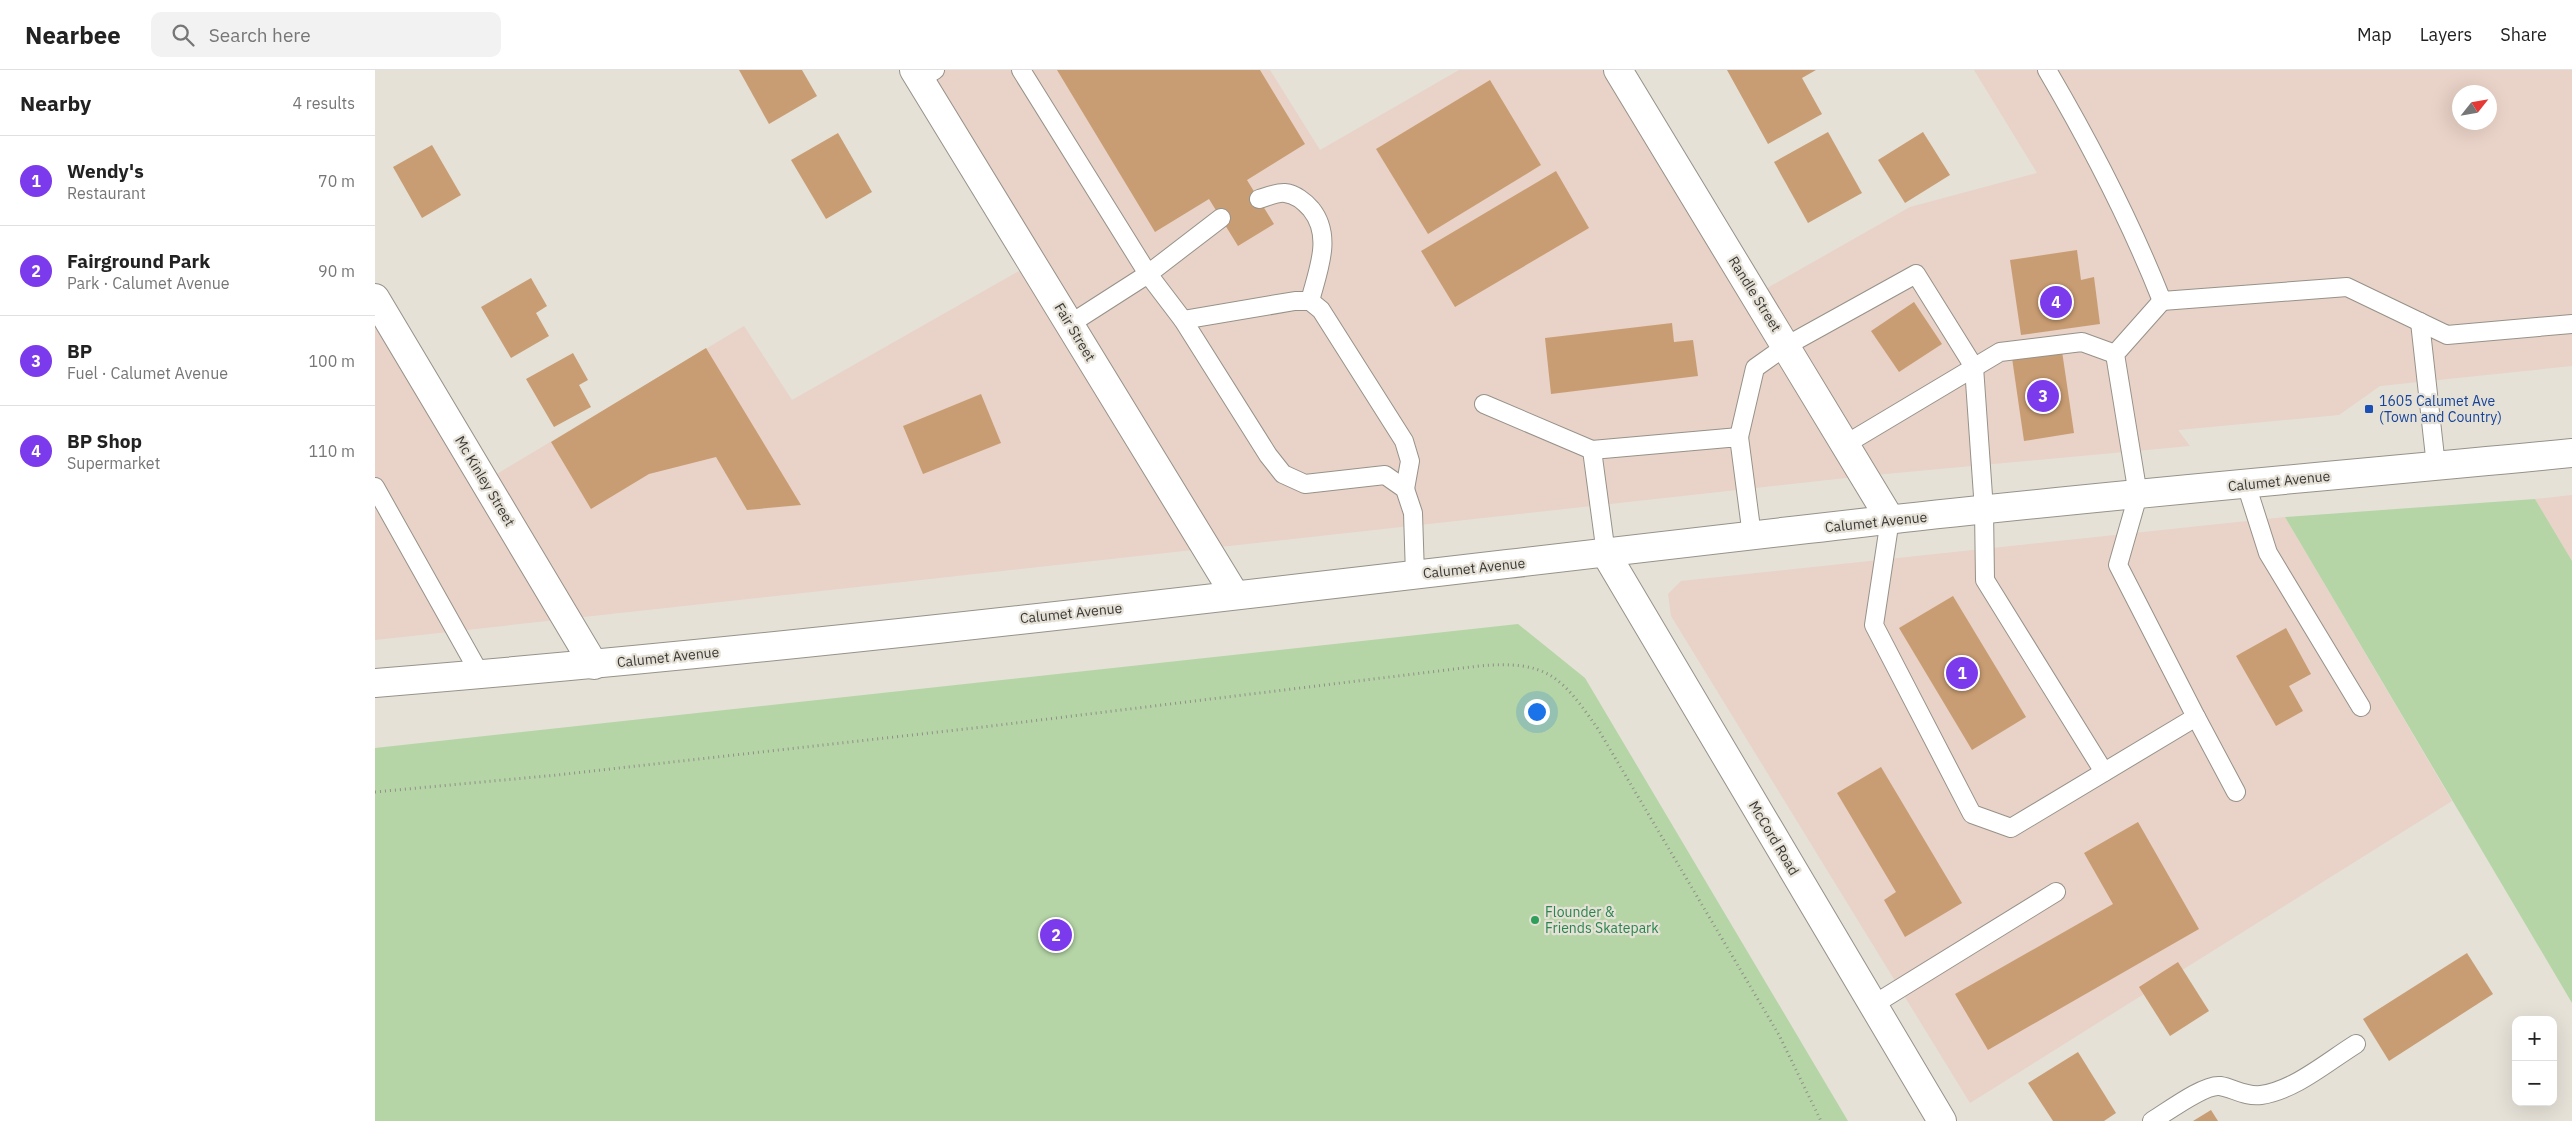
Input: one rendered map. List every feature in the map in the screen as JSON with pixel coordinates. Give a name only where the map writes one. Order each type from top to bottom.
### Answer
[{"type":"main road","name":"Randle Street","points":[[1618,70],[1890,519]]},
{"type":"main road","name":"Fair Street","points":[[923,73],[1070,324],[1235,595]]},
{"type":"main road","name":"Mc Kinley Street","points":[[375,298],[594,665]]},
{"type":"main road","name":"Calumet Avenue","points":[[375,683],[594,665],[1606,554],[1890,519],[2572,453]]},
{"type":"main road","name":"McCord Road","points":[[1606,554],[1942,1121]]},
{"type":"lane","points":[[1021,70],[1148,274],[1183,320],[1268,455],[1283,474],[1305,484],[1385,475],[1405,489]]},
{"type":"lane","points":[[2047,70],[2096,154],[2139,241],[2162,302]]},
{"type":"lane","points":[[1259,199],[1285,193],[1305,201],[1317,216],[1323,232],[1322,252],[1310,301]]},
{"type":"lane","points":[[1070,324],[1148,274],[1221,218]]},
{"type":"lane","points":[[1752,536],[1739,437],[1755,368],[1786,346],[1916,274],[1973,367],[1984,510],[1985,580],[2104,772]]},
{"type":"lane","points":[[2115,354],[2162,302],[2347,287],[2447,335],[2572,324]]},
{"type":"lane","points":[[1183,320],[1295,301],[1310,301],[1321,310],[1404,441],[1410,461],[1405,489],[1413,514],[1415,575]]},
{"type":"lane","points":[[2420,322],[2436,466]]},
{"type":"lane","points":[[1846,444],[2000,352],[2082,342],[2115,354]]},
{"type":"lane","points":[[2115,354],[2138,495],[2118,565],[2235,792]]},
{"type":"lane","points":[[1484,404],[1592,450],[1739,437]]},
{"type":"lane","points":[[1592,450],[1606,554]]},
{"type":"lane","points":[[2246,484],[2268,553],[2361,707]]},
{"type":"lane","points":[[375,488],[479,674]]},
{"type":"lane","points":[[1890,519],[1874,624],[1972,814],[2011,828],[2196,717]]},
{"type":"lane","points":[[1873,1004],[2056,892]]},
{"type":"lane","points":[[2152,1121],[2201,1091],[2219,1086],[2236,1093],[2260,1095],[2288,1086],[2356,1044]]},
{"type":"path","points":[[375,792],[557,776],[1288,691],[1479,666],[1507,663],[1533,667],[1555,677],[1574,695],[1598,729],[1779,1035],[1821,1121]]},
{"type":"shaded area","points":[[915,70],[1270,70],[1320,150],[1459,70],[1617,70],[1755,295],[1910,207],[2037,173],[1974,70],[2572,70],[2572,366],[2380,386],[2339,415],[2178,430],[2190,446],[1864,476],[375,640],[375,299],[485,481],[744,326],[792,400],[1033,263]]},
{"type":"shaded area","points":[[2572,495],[2572,561],[2535,499]]},
{"type":"shaded area","points":[[2285,517],[2452,801],[1970,1103],[1671,616],[1668,594],[1681,581]]},
{"type":"green space","points":[[2535,499],[2572,561],[2572,1003],[2285,517]]},
{"type":"green space","points":[[1518,624],[1585,678],[1848,1121],[375,1121],[375,748]]},
{"type":"building","points":[[739,70],[802,70],[817,96],[769,124]]},
{"type":"building","points":[[1057,70],[1260,70],[1305,144],[1247,180],[1274,224],[1238,246],[1209,199],[1155,232]]},
{"type":"building","points":[[1727,70],[1816,70],[1802,78],[1822,114],[1768,144]]},
{"type":"building","points":[[1490,80],[1541,165],[1428,234],[1376,149]]},
{"type":"building","points":[[1828,132],[1862,193],[1808,223],[1774,162]]},
{"type":"building","points":[[1923,132],[1950,175],[1905,203],[1878,160]]},
{"type":"building","points":[[838,133],[872,192],[826,219],[791,160]]},
{"type":"building","points":[[432,145],[461,195],[422,218],[393,167]]},
{"type":"building","points":[[1556,171],[1589,228],[1455,307],[1421,251]]},
{"type":"building","points":[[2077,250],[2081,280],[2094,277],[2100,324],[2021,335],[2010,260]]},
{"type":"building","points":[[531,278],[547,306],[536,313],[549,336],[511,358],[481,307]]},
{"type":"building","points":[[1914,302],[1942,344],[1899,372],[1871,331]]},
{"type":"building","points":[[1672,323],[1674,342],[1693,340],[1698,376],[1551,394],[1545,338]]},
{"type":"building","points":[[706,348],[801,505],[747,510],[716,457],[649,474],[591,509],[551,442]]},
{"type":"building","points":[[2062,351],[2074,433],[2024,441],[2012,358]]},
{"type":"building","points":[[573,353],[588,380],[579,385],[591,407],[554,427],[526,379]]},
{"type":"building","points":[[981,394],[1001,443],[923,474],[903,426]]},
{"type":"building","points":[[1953,596],[2026,717],[1972,750],[1899,628]]},
{"type":"building","points":[[2286,628],[2311,674],[2289,686],[2303,711],[2276,726],[2236,656]]},
{"type":"building","points":[[1881,767],[1962,903],[1905,937],[1884,900],[1896,892],[1837,793]]},
{"type":"building","points":[[2138,822],[2199,929],[1988,1050],[1955,994],[2113,904],[2084,853]]},
{"type":"building","points":[[2467,953],[2493,994],[2389,1061],[2363,1019]]},
{"type":"building","points":[[2178,962],[2209,1011],[2170,1036],[2139,987]]},
{"type":"building","points":[[2078,1052],[2116,1113],[2104,1121],[2053,1121],[2028,1083]]},
{"type":"building","points":[[2211,1110],[2218,1121],[2193,1121]]},
{"type":"place","name":"BP Shop","points":[[2056,302]]},
{"type":"place","name":"BP","points":[[2043,396]]},
{"type":"place","name":"1605 Calumet Ave (Town and Country)","points":[[2369,409]]},
{"type":"place","name":"Wendy's","points":[[1962,673]]},
{"type":"place","name":"Flounder & Friends Skatepark","points":[[1535,920]]},
{"type":"place","name":"Fairground Park","points":[[1056,935]]}]
